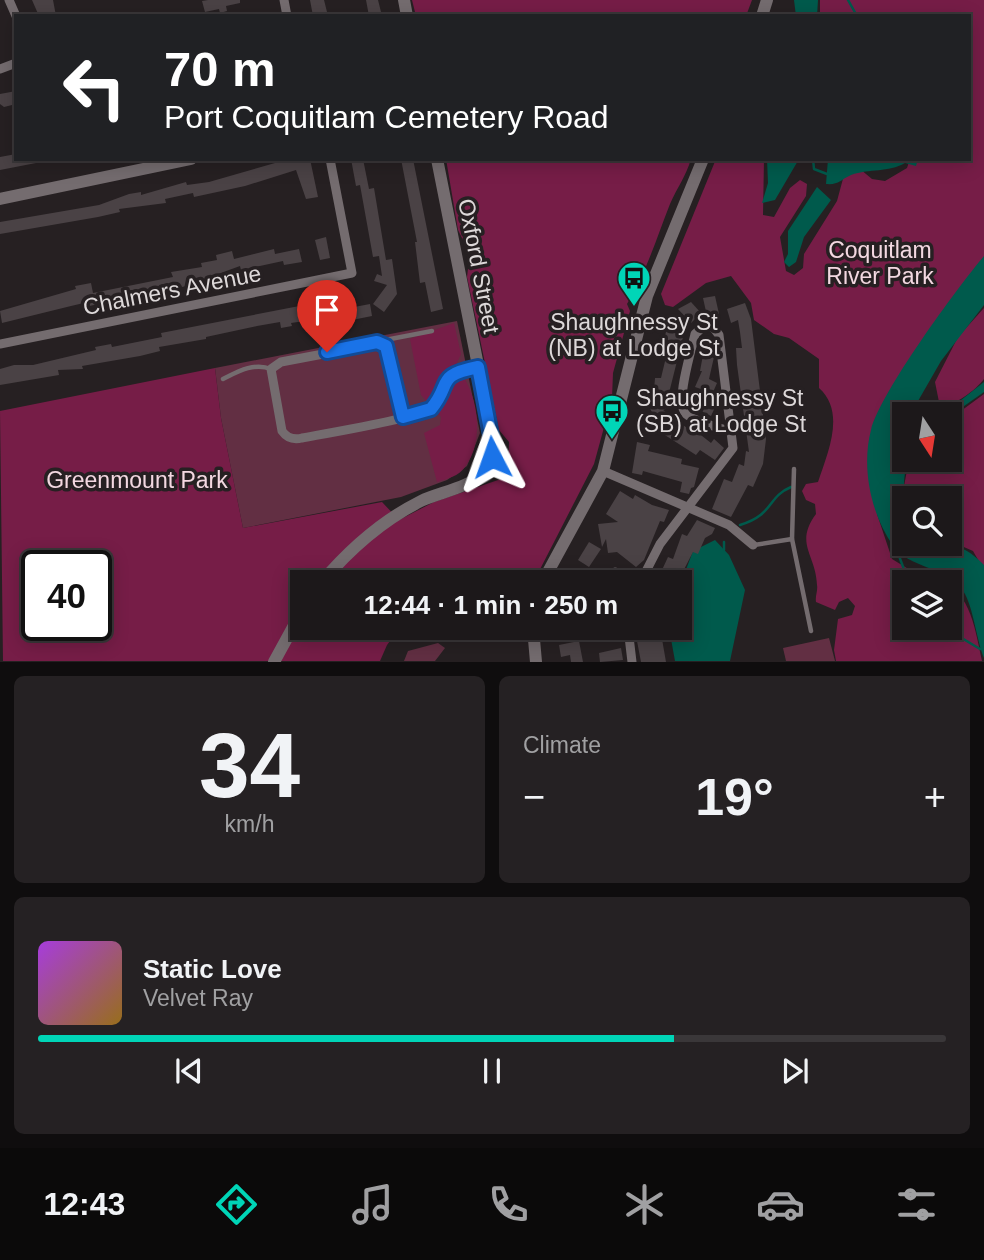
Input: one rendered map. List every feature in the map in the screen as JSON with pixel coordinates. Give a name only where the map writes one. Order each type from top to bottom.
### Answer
[{"type":"street","points":[[0,199],[181,161]]},
{"type":"street","name":"Chalmers Avenue","points":[[0,344],[352,273],[330,161]]},
{"type":"street","name":"Oxford Street","points":[[334,570],[360,544],[401,512],[475,479],[485,471],[493,447],[437,161]]},
{"type":"street","points":[[549,570],[603,471],[647,295],[702,161]]},
{"type":"street","points":[[646,570],[660,544],[732,451],[732,432],[719,335],[713,327],[703,327],[695,334],[681,403],[689,416],[732,432]]},
{"type":"street","points":[[403,417],[390,352],[384,344],[373,343],[281,362],[271,369],[282,431],[289,438],[302,438],[403,417],[431,409],[443,383],[451,374],[478,367]]},
{"type":"street","points":[[603,471],[729,525],[753,545]]},
{"type":"street","points":[[274,662],[290,633]]},
{"type":"street","points":[[534,640],[536,662]]},
{"type":"street","points":[[629,640],[632,662]]},
{"type":"lane","points":[[373,343],[432,331]]},
{"type":"lane","points":[[222,379],[250,368],[262,366],[271,369]]},
{"type":"lane","points":[[794,469],[792,539],[811,631]]},
{"type":"lane","points":[[753,545],[792,539]]},
{"type":"shaded area","points":[[794,0],[818,0],[817,14],[796,14]]},
{"type":"shaded area","points":[[767,161],[798,161],[775,200],[762,203],[768,183]]},
{"type":"shaded area","points":[[828,161],[917,161],[916,166],[905,163],[892,168],[858,173],[837,183],[826,184]]},
{"type":"shaded area","points":[[817,187],[831,200],[804,237],[796,262],[789,267],[784,262],[788,254],[788,231]]},
{"type":"shaded area","points":[[984,256],[984,305],[941,361],[917,402],[892,402],[892,472],[905,472],[904,486],[892,486],[892,544],[879,521],[870,491],[867,460],[871,430],[877,413],[904,367],[956,291]]},
{"type":"shaded area","points":[[457,321],[480,433],[467,466],[447,480],[401,497],[243,528],[221,418],[215,368]]},
{"type":"shaded area","points":[[984,382],[984,392],[962,408],[962,402],[959,402]]},
{"type":"shaded area","points":[[715,540],[729,555],[745,590],[730,661],[675,661],[671,640],[692,640],[692,570],[686,570],[693,551]]},
{"type":"shaded area","points":[[962,548],[984,565],[984,658],[969,602],[962,590],[962,570],[932,570],[903,556],[962,556]]},
{"type":"shaded area","points":[[829,638],[835,661],[786,661],[783,648]]},
{"type":"shaded area","points":[[438,643],[445,648],[435,661],[404,661],[408,651]]},
{"type":"green space","points":[[412,0],[752,0],[747,14],[416,14]]},
{"type":"green space","name":"Coquitlam River Park","points":[[820,0],[984,0],[984,279],[909,370],[902,402],[892,402],[892,446],[877,514],[892,559],[910,570],[892,570],[892,640],[962,640],[962,599],[976,632],[982,661],[836,661],[834,650],[838,619],[852,615],[855,606],[848,598],[839,602],[835,610],[816,602],[816,574],[806,541],[810,524],[816,514],[815,504],[806,500],[802,491],[806,484],[818,482],[832,433],[832,409],[819,388],[819,359],[789,338],[774,334],[754,320],[751,303],[731,276],[706,283],[673,307],[665,305],[661,294],[715,161],[764,161],[763,215],[774,217],[790,188],[800,180],[807,184],[806,196],[780,237],[786,271],[794,275],[803,268],[804,254],[837,201],[844,175],[860,169],[872,179],[885,181],[907,168],[909,161],[971,161],[971,14],[820,14]]},
{"type":"green space","name":"Greenmount Park","points":[[446,161],[690,161],[670,204],[646,267],[627,304],[630,311],[613,373],[612,398],[594,464],[540,570],[290,570],[290,640],[391,640],[380,661],[3,661],[0,411],[215,368],[221,418],[243,528],[382,502],[399,520],[434,502],[501,479],[508,472],[509,442],[499,430],[467,277],[468,269],[474,267],[479,256],[466,246],[458,230]]},
{"type":"green space","points":[[984,308],[984,379],[964,397],[954,402],[939,402],[935,382],[958,337]]},
{"type":"green space","points":[[454,323],[461,354],[455,367],[463,376],[474,401],[476,443],[472,456],[462,470],[437,482],[424,433],[440,425],[441,417],[421,395],[410,339]]},
{"type":"green space","points":[[984,394],[984,570],[973,551],[962,546],[962,486],[904,486],[907,472],[962,472],[962,410]]},
{"type":"building","points":[[32,0],[53,0],[56,14],[38,14]]},
{"type":"building","points":[[240,0],[240,3],[226,6],[227,11],[220,13],[219,9],[205,12],[202,1]]},
{"type":"building","points":[[310,0],[324,0],[328,14],[313,14]]},
{"type":"building","points":[[366,0],[378,0],[382,14],[369,14]]},
{"type":"building","points":[[14,91],[14,104],[4,107],[0,104],[0,94]]},
{"type":"building","points":[[14,154],[14,161],[36,163],[0,170],[0,157]]},
{"type":"building","points":[[282,161],[310,161],[318,197],[306,199],[296,170],[245,186],[194,197],[193,193],[165,199],[166,203],[119,209],[120,212],[98,217],[0,234],[0,222],[99,205],[129,194],[141,192],[141,195],[186,182],[187,185],[209,182]]},
{"type":"building","points":[[351,161],[363,161],[369,189],[374,188],[386,260],[392,259],[397,294],[384,312],[373,304],[387,285],[374,281],[377,274],[382,276],[379,256],[373,257],[360,185],[356,186]]},
{"type":"building","points":[[401,161],[413,161],[443,309],[431,312],[425,282],[420,283],[417,242]]},
{"type":"building","points":[[326,237],[330,258],[320,260],[315,240]]},
{"type":"building","points":[[274,249],[275,254],[299,249],[302,262],[284,265],[283,261],[241,270],[240,266],[207,278],[208,281],[89,306],[88,302],[2,323],[0,311],[76,289],[75,286],[91,283],[93,293],[173,277],[171,272],[202,267],[201,263],[217,260],[216,255],[232,251],[234,259]]},
{"type":"building","points":[[715,296],[719,314],[707,316],[703,298]]},
{"type":"building","points":[[320,302],[322,308],[344,304],[346,315],[291,323],[292,326],[281,328],[280,322],[257,326],[159,347],[160,351],[140,356],[82,366],[83,369],[58,370],[59,375],[0,385],[0,369],[14,365],[33,365],[96,350],[95,347],[111,344],[112,347],[162,337],[161,333]]},
{"type":"building","points":[[691,302],[701,313],[691,323],[678,309]]},
{"type":"building","points":[[745,303],[751,319],[766,439],[763,464],[753,487],[748,485],[731,517],[712,509],[724,479],[732,482],[739,464],[744,466],[746,451],[749,452],[737,365],[736,348],[742,348],[740,332],[738,320],[731,323],[727,309]]},
{"type":"building","points":[[370,304],[372,316],[352,320],[349,308]]},
{"type":"building","points":[[669,316],[687,321],[669,393],[654,391],[655,378],[661,378],[667,353],[662,352]]},
{"type":"building","points":[[703,355],[714,357],[709,379],[717,383],[710,399],[717,403],[711,416],[693,407],[701,389],[695,387],[702,371]]},
{"type":"building","points":[[664,396],[669,407],[663,410],[695,434],[697,432],[711,443],[714,439],[724,448],[715,460],[700,450],[696,455],[654,428],[657,423],[648,404]]},
{"type":"building","points":[[637,442],[650,445],[648,451],[682,459],[681,464],[699,468],[694,487],[689,494],[680,492],[682,482],[643,471],[642,475],[632,473]]},
{"type":"building","points":[[620,491],[633,499],[635,495],[652,505],[669,510],[664,522],[660,521],[644,560],[636,567],[617,552],[608,553],[606,539],[602,547],[598,524],[618,522],[606,514]]},
{"type":"building","points":[[697,520],[715,528],[712,534],[705,538],[698,554],[693,552],[684,570],[662,570],[668,557],[673,559],[682,534],[687,536]]},
{"type":"building","points":[[589,542],[601,549],[589,567],[578,560]]},
{"type":"building","points":[[662,640],[666,662],[641,662],[637,641]]},
{"type":"building","points":[[579,641],[583,662],[571,662],[570,655],[561,657],[559,645]]},
{"type":"building","points":[[621,648],[623,660],[600,662],[599,653]]},
{"type":"waterway","points":[[848,0],[856,14]]},
{"type":"waterway","points":[[813,161],[814,169],[827,174]]},
{"type":"waterway","points":[[740,525],[759,516],[783,491],[791,487]]},
{"type":"waterway","points":[[724,542],[724,550]]},
{"type":"waterway","points":[[899,556],[904,570]]},
{"type":"waterway","points":[[962,638],[980,649],[984,648]]},
{"type":"place","name":"Shaughnessy St (NB) at Lodge St","points":[[634,308]]},
{"type":"place","name":"Shaughnessy St (SB) at Lodge St","points":[[612,441]]},
{"type":"route","points":[[327,352],[377,342],[386,346],[390,352],[403,417],[431,409],[443,383],[451,374],[478,367],[493,447],[492,457]]}]
